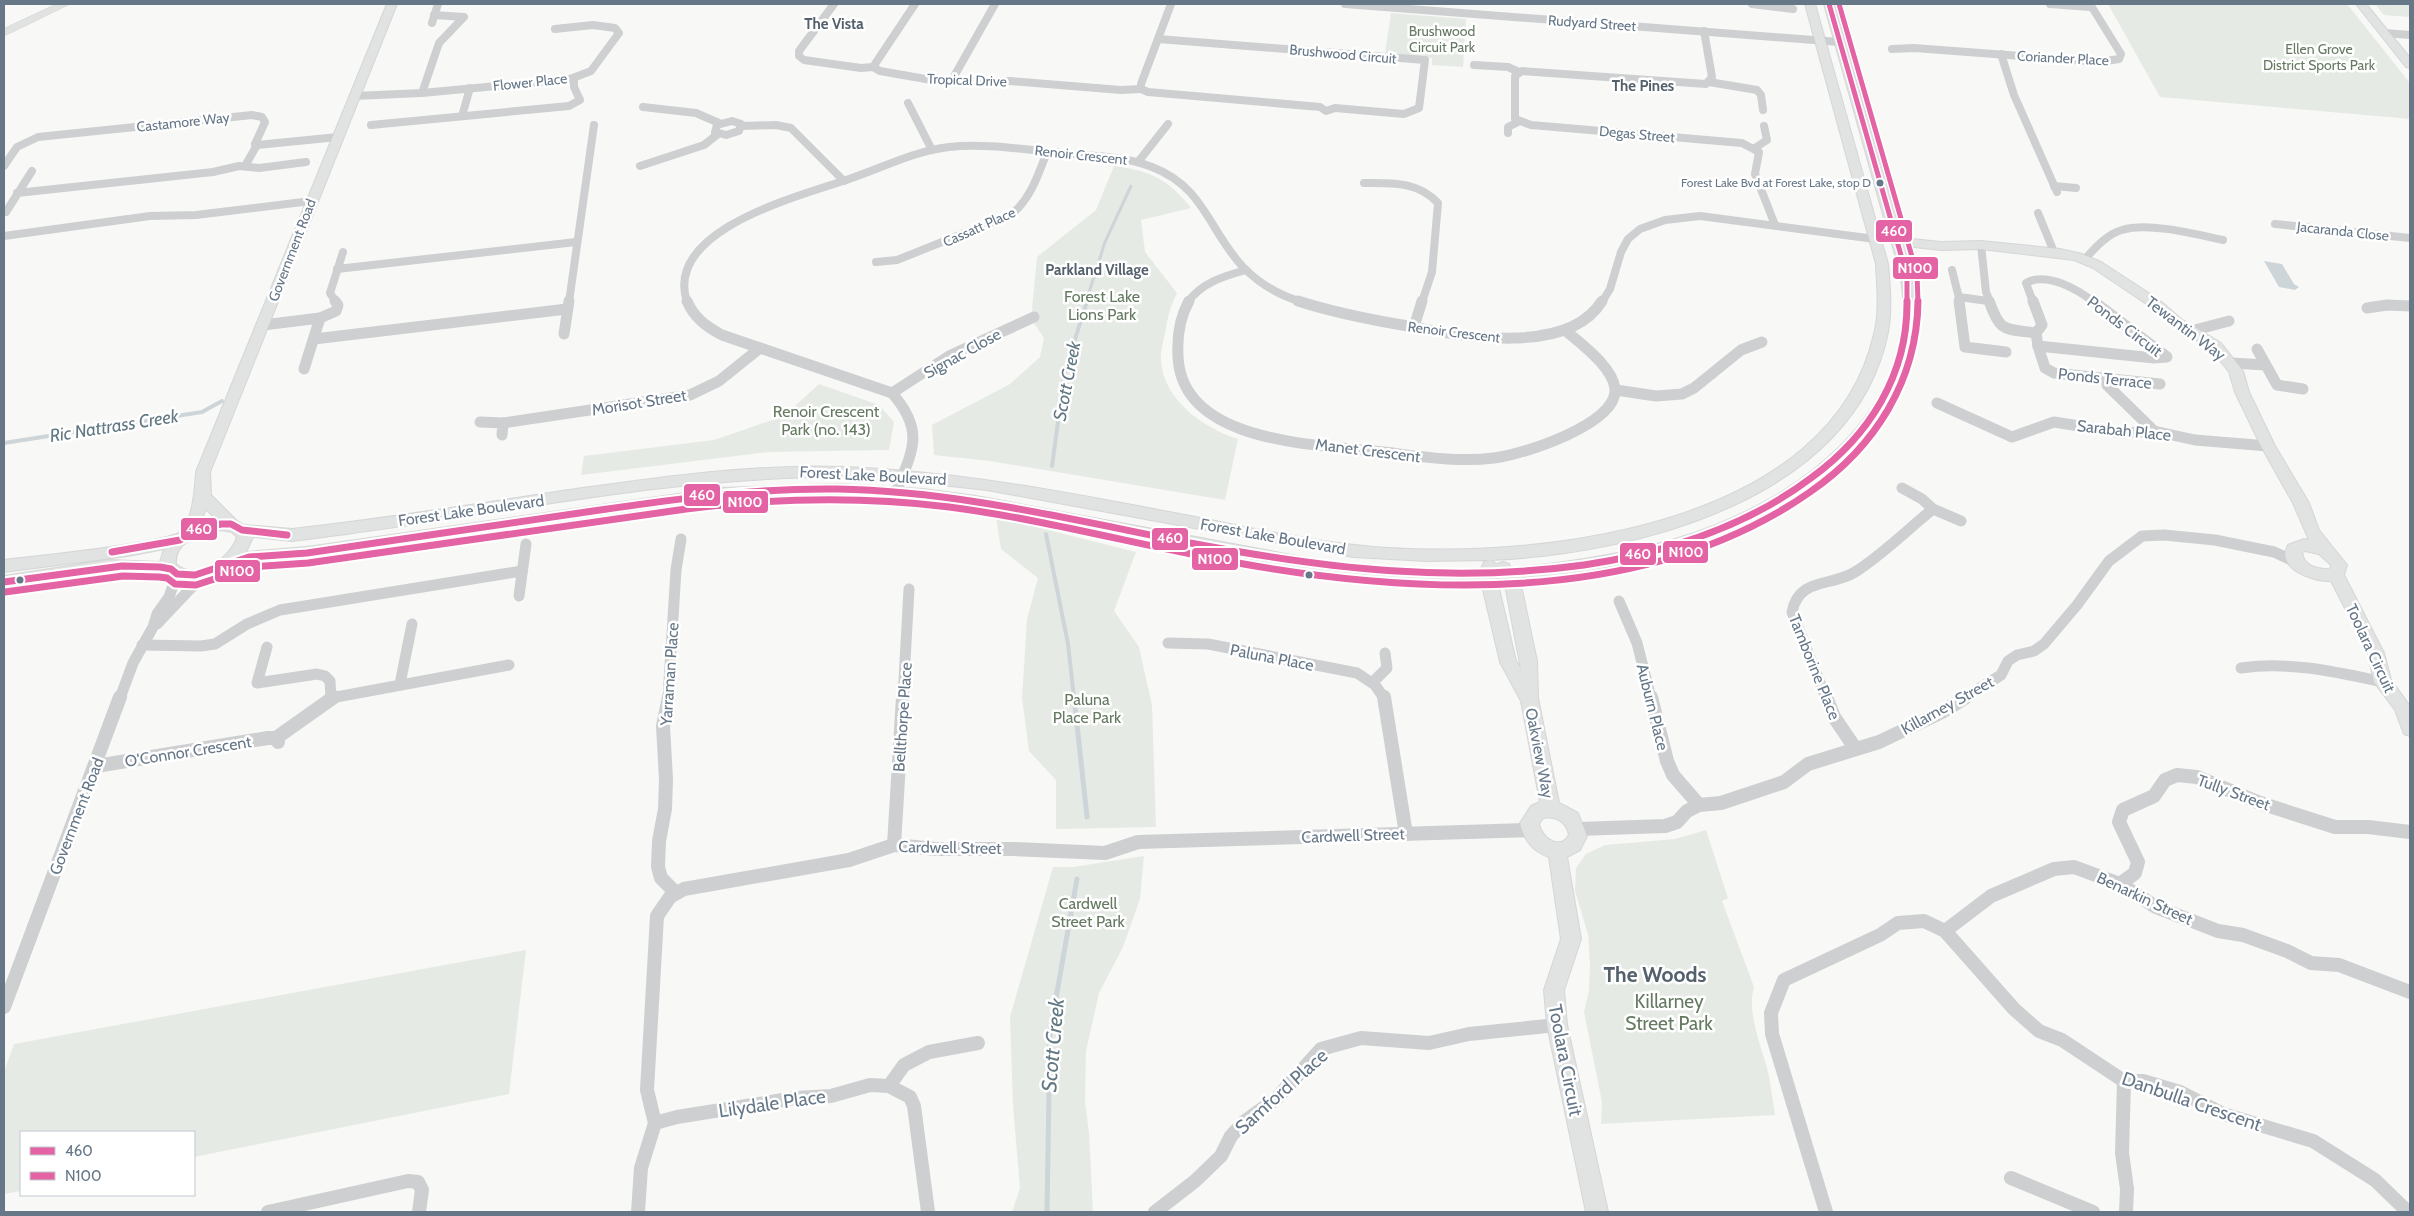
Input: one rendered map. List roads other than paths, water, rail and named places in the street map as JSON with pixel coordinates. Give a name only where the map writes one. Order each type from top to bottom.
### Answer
[{"type":"main road","points":[[4,24],[46,4]]},
{"type":"main road","points":[[4,33],[65,4]]},
{"type":"main road","name":"Government Road","points":[[174,572],[167,563],[168,556],[184,537],[203,497],[203,472],[392,4]]},
{"type":"main road","name":"Forest Lake Boulevard","points":[[4,566],[128,550],[184,537],[210,526],[237,527],[292,535],[666,481],[726,475],[828,472],[903,474],[975,482],[1330,548],[1436,556],[1493,554],[1562,548],[1618,538],[1682,520],[1762,485],[1798,462],[1826,435],[1855,400],[1870,370],[1882,332],[1884,294],[1882,264],[1810,4]]},
{"type":"main road","name":"Forest Lake Boulevard","points":[[4,582],[122,566],[148,566],[195,575],[249,557],[307,553],[720,493],[837,489],[896,492],[976,501],[1315,566],[1376,573],[1488,576],[1596,565],[1658,551],[1712,534],[1758,513],[1804,487],[1834,462],[1855,441],[1878,412],[1894,383],[1903,356],[1910,324],[1910,299],[1907,276],[1829,4]]},
{"type":"main road","points":[[2360,4],[2410,65]]},
{"type":"main road","name":"Tewantin Way","points":[[1874,235],[1941,246],[1962,244],[2054,252],[2085,259],[2141,294],[2176,322],[2216,346],[2232,363],[2242,392],[2268,446],[2301,503],[2302,547]]},
{"type":"main road","points":[[203,497],[245,536],[241,550],[222,566]]},
{"type":"main road","name":"Toolara Circuit","points":[[2302,547],[2326,551],[2339,565],[2340,570],[2335,574],[2376,653],[2383,682],[2408,716],[2410,729]]},
{"type":"main road","name":"Toolara Circuit","points":[[2302,547],[2316,574],[2344,593]]},
{"type":"main road","name":"Oakview Way","points":[[1493,554],[1508,575],[1514,590],[1529,661],[1528,698],[1551,809]]},
{"type":"main road","name":"Oakview Way","points":[[1493,554],[1488,576],[1508,662],[1528,698]]},
{"type":"main road","points":[[2316,574],[2327,576],[2335,574]]},
{"type":"main road","points":[[1551,809],[1571,817],[1578,829],[1575,842],[1571,847],[1557,851],[1542,846],[1532,836],[1530,823],[1537,812],[1551,809]]},
{"type":"main road","name":"Toolara Circuit","points":[[1557,851],[1571,939],[1554,990],[1557,1025],[1596,1212]]},
{"type":"street","points":[[422,93],[439,43],[464,17],[433,19],[438,4]]},
{"type":"street","name":"Tropical Drive","points":[[834,4],[799,51],[799,56],[804,60],[861,68],[873,67],[880,71],[937,81],[1010,81],[1121,90],[1141,88]]},
{"type":"street","points":[[873,67],[914,4]]},
{"type":"street","points":[[952,80],[995,4]]},
{"type":"street","points":[[1141,88],[1171,4]]},
{"type":"street","name":"Rudyard Street","points":[[1345,4],[1839,42]]},
{"type":"street","points":[[1752,4],[1793,9]]},
{"type":"street","points":[[2050,4],[2090,5]]},
{"type":"street","name":"Coriander Place","points":[[1892,49],[1914,48],[2099,62],[2119,59],[2121,54],[2100,17],[2090,5]]},
{"type":"street","name":"Flower Place","points":[[354,96],[422,93],[574,78],[591,71],[619,33],[615,28],[607,26],[572,26],[555,29]]},
{"type":"street","points":[[1704,31],[1712,77],[1710,82]]},
{"type":"street","points":[[2385,33],[2410,35]]},
{"type":"street","name":"Brushwood Circuit","points":[[1141,88],[1148,92],[1320,107],[1329,106],[1404,114],[1414,112],[1419,108],[1425,60],[1158,39]]},
{"type":"street","name":"Coriander Place","points":[[2001,54],[2014,95],[2056,189],[2076,188]]},
{"type":"street","points":[[1474,65],[1508,67],[1519,72]]},
{"type":"street","points":[[1508,133],[1508,127],[1518,122],[1514,115],[1515,76],[1519,72],[1528,70],[1701,84],[1710,82],[1756,90],[1761,95],[1763,110]]},
{"type":"street","points":[[371,125],[569,106],[578,103],[580,100],[574,86],[574,78]]},
{"type":"street","points":[[462,116],[470,88]]},
{"type":"street","points":[[908,103],[932,150]]},
{"type":"street","points":[[643,107],[696,113],[719,123],[732,121],[738,122],[742,126]]},
{"type":"street","name":"Castamore Way","points":[[4,166],[17,147],[38,137],[252,115],[262,117],[265,122],[255,144],[257,145]]},
{"type":"street","name":"Degas Street","points":[[1518,122],[1531,125],[1742,143],[1755,148]]},
{"type":"street","points":[[718,134],[714,129],[719,123]]},
{"type":"street","points":[[1138,162],[1168,124]]},
{"type":"street","points":[[564,334],[594,125]]},
{"type":"street","points":[[640,166],[659,162],[704,145],[718,134],[735,133],[742,126],[776,125],[791,128],[844,181]]},
{"type":"street","points":[[1764,126],[1767,140],[1755,148],[1759,152],[1755,174],[1775,225]]},
{"type":"street","points":[[245,166],[257,145],[338,137]]},
{"type":"street","name":"Renoir Crescent","points":[[892,393],[728,337],[696,316],[687,303],[684,288],[687,272],[696,254],[706,242],[729,226],[750,215],[932,150],[986,146],[1138,162],[1176,179],[1190,191],[1246,270],[1274,289],[1312,306],[1477,338],[1506,338],[1564,330],[1580,321],[1598,307],[1609,291],[1631,235],[1645,226],[1677,217],[1700,216],[1789,227],[1817,233],[1874,235]]},
{"type":"street","name":"Cassatt Place","points":[[876,262],[897,260],[1002,220],[1016,212],[1030,198],[1047,152]]},
{"type":"street","points":[[18,193],[213,172],[245,166],[259,168],[306,162]]},
{"type":"street","points":[[5,214],[32,171]]},
{"type":"street","points":[[1364,183],[1389,183],[1418,188],[1433,197],[1438,203],[1432,272],[1414,327]]},
{"type":"street","points":[[4,236],[51,231],[74,224],[178,213],[196,215],[311,201]]},
{"type":"street","points":[[2038,213],[2054,252]]},
{"type":"street","name":"Jacaranda Close","points":[[2275,224],[2410,238]]},
{"type":"street","points":[[2085,259],[2094,248],[2110,236],[2123,230],[2134,228],[2199,234],[2223,240]]},
{"type":"street","points":[[337,269],[576,242]]},
{"type":"street","points":[[1981,246],[1988,301],[1999,325],[2010,330],[2036,333]]},
{"type":"street","points":[[263,325],[320,318],[330,315],[338,308],[330,293],[343,252]]},
{"type":"street","name":"Manet Crescent","points":[[1246,270],[1207,285],[1194,295],[1185,309],[1176,360],[1185,387],[1200,405],[1220,420],[1247,431],[1272,438],[1438,458],[1495,458],[1521,453],[1595,421],[1607,412],[1613,403],[1616,390]]},
{"type":"street","points":[[1952,270],[1959,298],[1965,347],[2006,352]]},
{"type":"street","name":"Ponds Circuit","points":[[2033,280],[2060,283],[2078,290],[2167,357],[2154,358],[2037,346],[2036,333],[2042,325],[2026,283],[2033,280]]},
{"type":"street","points":[[1959,298],[1988,301]]},
{"type":"street","points":[[2367,308],[2387,305],[2410,306]]},
{"type":"street","points":[[314,339],[567,309]]},
{"type":"street","name":"Signac Close","points":[[892,393],[964,348],[1034,317]]},
{"type":"street","points":[[304,369],[320,318]]},
{"type":"street","points":[[2191,331],[2228,321]]},
{"type":"street","points":[[1564,330],[1603,363],[1612,377],[1616,390],[1656,396],[1682,394],[1694,388],[1741,350],[1762,342]]},
{"type":"street","name":"Ponds Terrace","points":[[2037,346],[2043,365],[2050,372],[2160,384]]},
{"type":"street","name":"Morisot Street","points":[[480,422],[503,423],[706,390],[723,381],[760,348]]},
{"type":"street","points":[[2258,349],[2277,385],[2303,389]]},
{"type":"street","points":[[2232,363],[2265,365]]},
{"type":"street","points":[[2107,385],[2154,431]]},
{"type":"street","points":[[892,393],[905,406],[914,426],[913,448],[896,492]]},
{"type":"street","name":"Sarabah Place","points":[[1938,403],[1978,424],[2012,437],[2054,422],[2123,433],[2154,431],[2195,440],[2268,446]]},
{"type":"street","points":[[502,435],[503,423]]},
{"type":"street","points":[[1902,488],[1922,499],[1933,509],[1961,521]]},
{"type":"street","name":"Tamborine Place","points":[[1855,748],[1834,717],[1792,612],[1792,602],[1800,593],[1828,579],[1846,577],[1855,572],[1933,509]]},
{"type":"street","name":"Killarney Street","points":[[1578,829],[1665,826],[1677,822],[1687,811],[1699,806],[1709,803],[1721,803],[1784,782],[1808,764],[1879,742],[1942,712],[2001,675],[2008,662],[2016,655],[2034,651],[2044,644],[2077,605],[2109,561],[2142,536],[2164,534],[2215,540],[2274,552],[2302,547]]},
{"type":"street","name":"Yarraman Place","points":[[674,892],[661,878],[658,867],[659,841],[665,809],[666,779],[662,726],[670,690],[676,570],[681,539]]},
{"type":"street","points":[[519,596],[526,544]]},
{"type":"street","name":"Government Road","points":[[4,1007],[96,766],[133,663],[153,627],[191,588],[222,566]]},
{"type":"street","points":[[142,645],[201,646],[215,644],[247,624],[280,610],[522,571]]},
{"type":"street","name":"Government Road","points":[[153,627],[157,614],[173,589],[174,572]]},
{"type":"street","name":"Bellthorpe Place","points":[[894,845],[909,589]]},
{"type":"street","name":"Auburn Place","points":[[1620,601],[1637,643],[1667,761],[1673,775],[1699,806]]},
{"type":"street","points":[[400,684],[412,624]]},
{"type":"street","name":"Paluna Place","points":[[1168,643],[1208,644],[1357,674],[1373,682]]},
{"type":"street","points":[[267,646],[257,683],[317,674],[326,676],[330,681],[331,698],[509,665]]},
{"type":"street","points":[[1385,653],[1387,668],[1373,682],[1383,693],[1386,703],[1406,834]]},
{"type":"street","points":[[2241,668],[2260,664],[2294,665],[2383,682]]},
{"type":"street","name":"O'Connor Crescent","points":[[96,766],[277,740],[331,698]]},
{"type":"street","name":"Tully Street","points":[[2120,884],[2135,873],[2138,862],[2119,822],[2123,810],[2154,796],[2166,780],[2176,775],[2197,777],[2260,803],[2335,827],[2368,827],[2410,832]]},
{"type":"street","name":"Cardwell Street","points":[[674,892],[690,886],[849,860],[894,845],[936,849],[1013,848],[1048,852],[1105,853],[1138,842],[1530,830]]},
{"type":"street","name":"Benarkin Street","points":[[1945,930],[1991,896],[2054,869],[2074,867],[2120,884],[2156,907],[2209,927],[2243,934],[2287,951],[2311,963],[2339,965],[2410,992]]},
{"type":"street","points":[[638,1212],[641,1168],[655,1123],[647,1090],[657,916],[663,904],[674,892]]},
{"type":"street","name":"Danbulla Crescent","points":[[1826,1212],[1772,1034],[1771,1013],[1784,980],[1880,934],[1898,923],[1924,921],[1945,930],[2014,1009],[2039,1031],[2062,1040],[2124,1081],[2143,1081],[2180,1092],[2223,1114],[2313,1140],[2375,1180],[2408,1212]]},
{"type":"street","name":"Samford Place","points":[[1155,1212],[1195,1181],[1221,1156],[1231,1136],[1244,1122],[1277,1098],[1321,1050],[1361,1038],[1429,1043],[1469,1034],[1557,1025]]},
{"type":"street","points":[[928,1212],[914,1106],[910,1097],[889,1086],[904,1065],[929,1052],[978,1043]]},
{"type":"street","points":[[2124,1081],[2122,1153],[2127,1189],[2126,1212]]},
{"type":"street","name":"Lilydale Place","points":[[655,1123],[677,1117],[795,1098],[831,1096],[870,1085],[889,1086]]},
{"type":"street","points":[[2011,1178],[2093,1212]]},
{"type":"street","points":[[268,1212],[408,1181],[418,1182],[422,1190],[419,1212]]},
{"type":"waterway","name":"Scott Creek","points":[[1086,302],[1105,242],[1131,186]]},
{"type":"waterway","name":"Scott Creek","points":[[1052,466],[1065,371],[1087,301]]},
{"type":"waterway","name":"Ric Nattrass Creek","points":[[4,443],[202,412],[222,401]]},
{"type":"waterway","name":"Scott Creek","points":[[1046,534],[1068,644],[1074,698]]},
{"type":"waterway","name":"Scott Creek","points":[[1074,697],[1087,817]]},
{"type":"waterway","name":"Scott Creek","points":[[1047,1212],[1050,1032],[1077,879]]},
{"type":"place","name":"Forest Lake Bvd at Forest Lake, stop D","points":[[1880,183]]},
{"type":"district","name":"The Vista","points":[[834,24]]},
{"type":"district","name":"The Pines","points":[[1643,86]]},
{"type":"district","name":"Parkland Village","points":[[1097,270]]},
{"type":"district","name":"The Woods","points":[[1655,975]]},
{"type":"park label","name":"Brushwood Circuit Park","points":[[1442,40]]},
{"type":"park label","name":"Ellen Grove District Sports Park","points":[[2319,58]]},
{"type":"park label","name":"Forest Lake Lions Park","points":[[1102,305]]},
{"type":"park label","name":"Renoir Crescent Park (no. 143)","points":[[826,420]]},
{"type":"park label","name":"Paluna Place Park","points":[[1087,708]]},
{"type":"park label","name":"Cardwell Street Park","points":[[1088,912]]},
{"type":"park label","name":"Killarney Street Park","points":[[1669,1012]]}]
